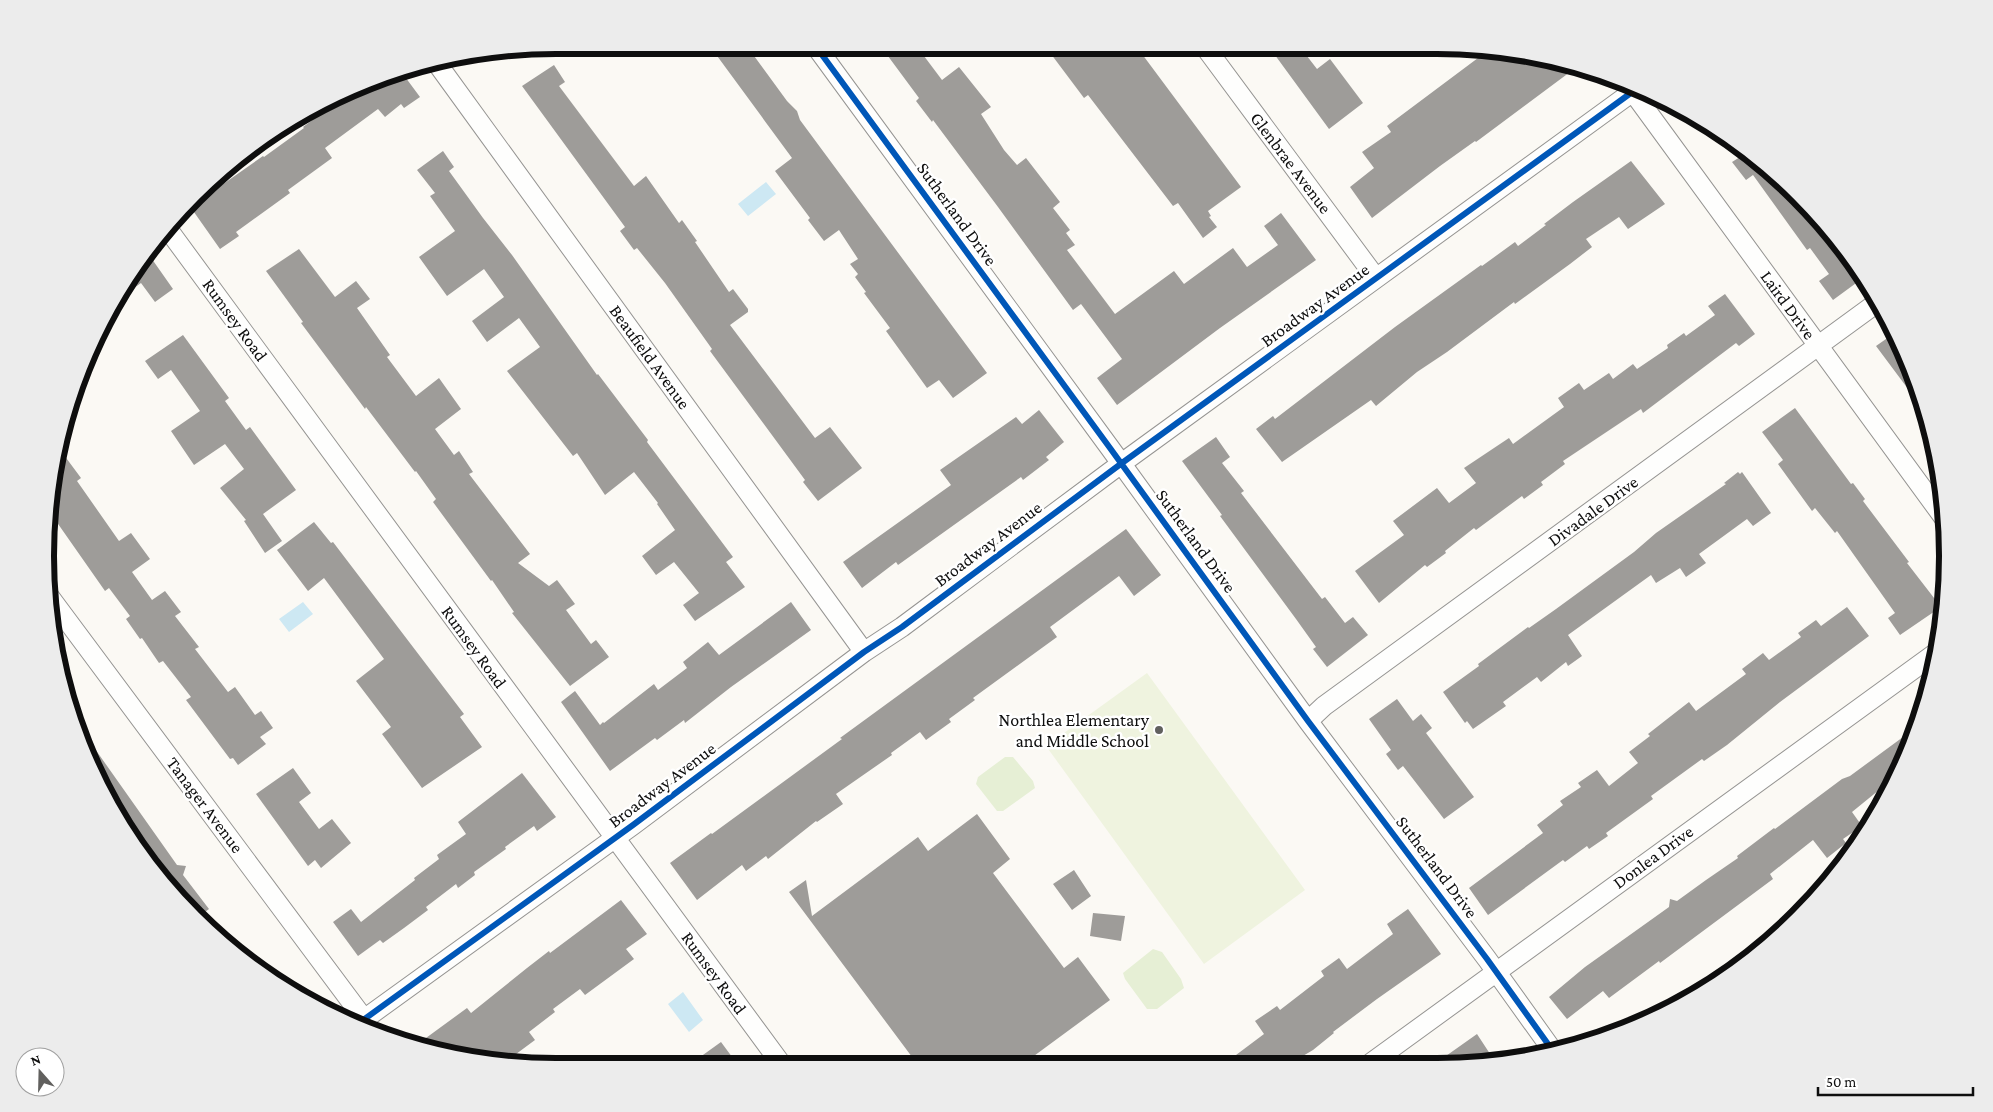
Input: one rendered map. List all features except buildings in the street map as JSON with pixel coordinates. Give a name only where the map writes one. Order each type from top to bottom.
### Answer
[{"type":"street","name":"Sutherland Drive","points":[[821,54],[1122,463],[1308,721],[1549,1045]]},
{"type":"street","name":"Glenbrae Avenue","points":[[1210,54],[1376,278]]},
{"type":"street","name":"Beaufield Avenue","points":[[440,68],[864,652]]},
{"type":"street","name":"Broadway Avenue","points":[[364,1020],[615,838],[864,652],[1630,92]]},
{"type":"street","name":"Laird Drive","points":[[1637,96],[1937,508]]},
{"type":"street","name":"Rumsey Road","points":[[171,234],[777,1058]]},
{"type":"street","name":"Divadale Drive","points":[[1308,721],[1324,706],[1873,306]]},
{"type":"street","name":"Tanager Avenue","points":[[57,606],[360,1018]]},
{"type":"street","name":"Donlea Drive","points":[[1378,1058],[1929,658]]},
{"type":"green space","points":[[1147,673],[1305,890],[1204,964],[1046,746]]},
{"type":"green space","points":[[1005,757],[1013,757],[1033,781],[1035,788],[1003,811],[997,811],[976,784],[978,777]]},
{"type":"green space","points":[[1153,949],[1162,952],[1181,979],[1184,988],[1157,1009],[1147,1009],[1125,979],[1123,973]]},
{"type":"water","points":[[766,182],[776,194],[748,216],[738,204]]},
{"type":"water","points":[[303,602],[313,614],[289,632],[279,619]]},
{"type":"water","points":[[683,992],[703,1020],[689,1032],[668,1004]]},
{"type":"cycle path","points":[[821,54],[1308,721],[1487,959],[1549,1045]]},
{"type":"cycle path","points":[[363,1020],[633,825],[864,652],[902,627],[1122,463],[1631,93]]},
{"type":"place","name":"Northlea Elementary and Middle School","points":[[1159,730]]}]
